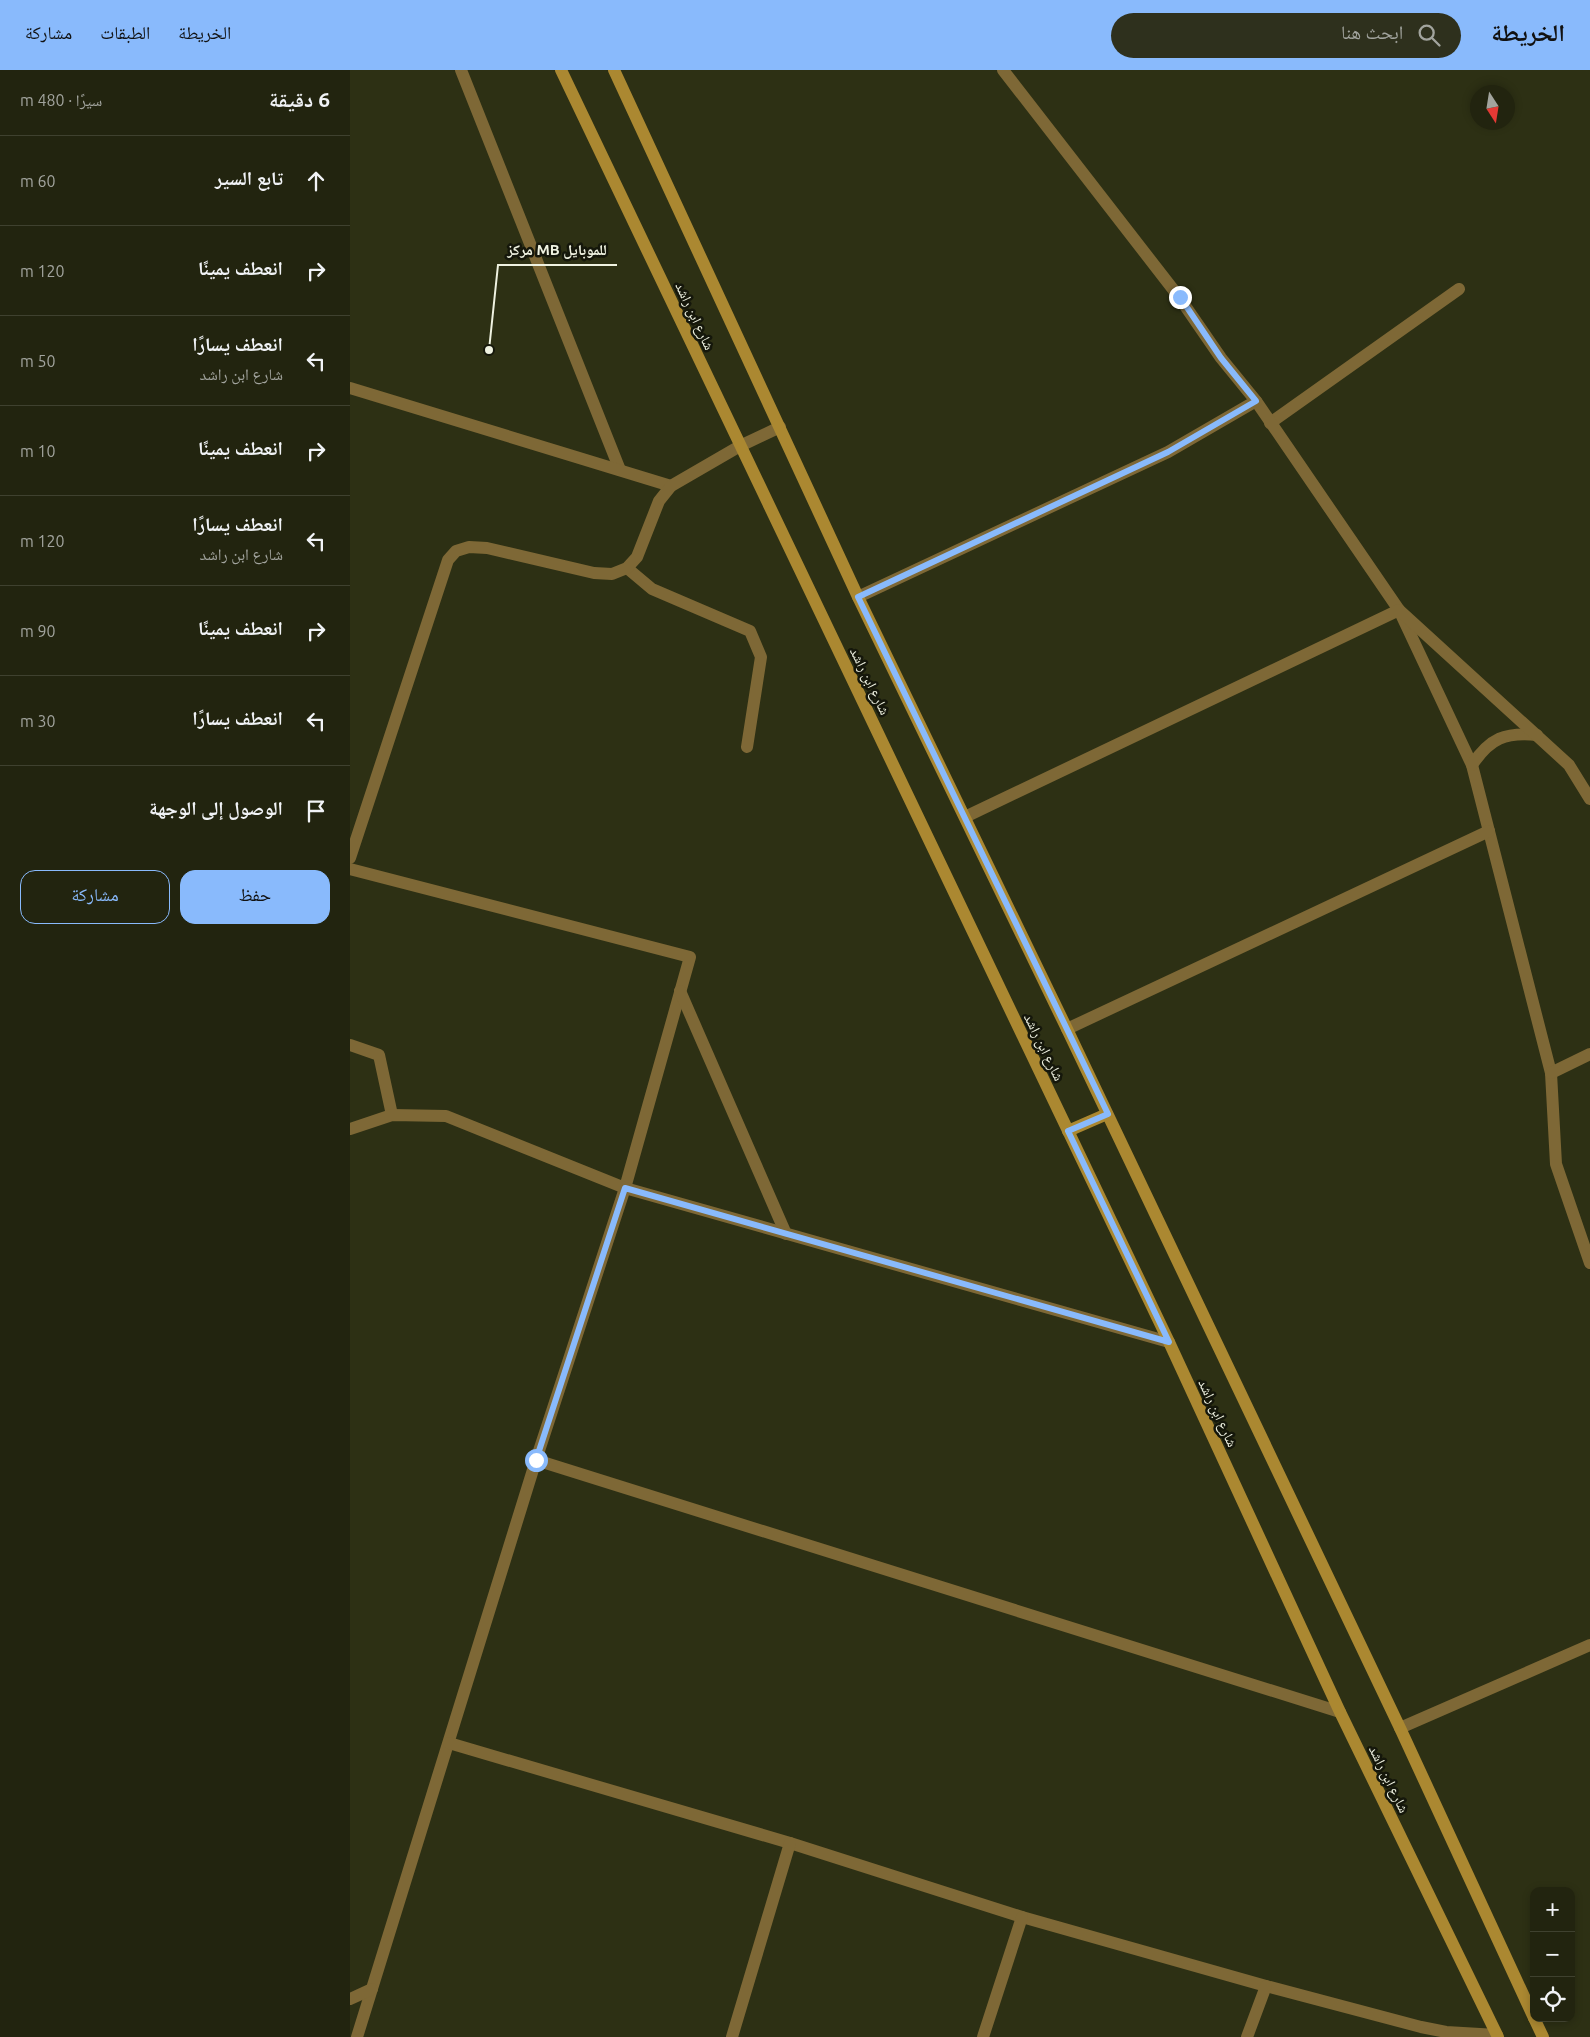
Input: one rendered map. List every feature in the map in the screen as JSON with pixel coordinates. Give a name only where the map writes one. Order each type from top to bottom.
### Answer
[{"type":"main road","name":"شارع ابن راشد","points":[[562,70],[1169,1342],[1340,1712],[1498,2036]]},
{"type":"main road","name":"شارع ابن راشد","points":[[614,70],[858,597],[1108,1114],[1400,1728],[1530,2009]]},
{"type":"main road","points":[[1068,1131],[1108,1114]]},
{"type":"main road","name":"شارع ابن راشد","points":[[1536,2022],[1543,2037]]},
{"type":"street","points":[[461,70],[620,470]]},
{"type":"street","points":[[1003,70],[1180,297],[1221,358],[1256,401],[1399,610],[1472,765],[1551,1073],[1556,1164],[1590,1264]]},
{"type":"street","points":[[1270,423],[1459,289]]},
{"type":"street","points":[[350,388],[671,486]]},
{"type":"street","points":[[858,597],[1168,452],[1256,401]]},
{"type":"street","points":[[350,858],[448,560],[456,552],[469,547],[487,548],[594,573],[612,574],[627,568],[637,557],[659,501],[671,486],[740,446],[780,427]]},
{"type":"street","points":[[627,568],[652,589],[750,630],[761,657],[747,747]]},
{"type":"street","points":[[1399,610],[1569,765],[1590,799]]},
{"type":"street","points":[[965,817],[1399,610]]},
{"type":"street","points":[[1472,765],[1482,749],[1499,738],[1519,733],[1537,735]]},
{"type":"street","points":[[1067,1029],[1489,831]]},
{"type":"street","points":[[350,869],[690,958],[625,1188],[536,1460],[450,1743],[356,2037]]},
{"type":"street","points":[[680,991],[786,1234]]},
{"type":"street","points":[[350,1045],[379,1055],[392,1115]]},
{"type":"street","points":[[1551,1073],[1590,1054]]},
{"type":"street","points":[[350,1129],[392,1115],[446,1116],[625,1188],[1169,1342]]},
{"type":"street","points":[[536,1460],[1340,1712]]},
{"type":"street","points":[[1400,1728],[1590,1645]]},
{"type":"street","points":[[450,1743],[790,1843],[1022,1917],[1266,1986],[1421,2027],[1446,2032],[1498,2036]]},
{"type":"street","points":[[732,2037],[790,1843]]},
{"type":"street","points":[[983,2037],[1022,1917]]},
{"type":"street","points":[[1247,2037],[1266,1986]]},
{"type":"street","points":[[350,1999],[372,1989]]},
{"type":"place","name":"مركز MB للموبايل","points":[[489,350]]},
{"type":"route","points":[[536,1460],[625,1188],[1169,1342],[1068,1131],[1108,1114],[858,597],[1168,452],[1211,429],[1256,401],[1221,358],[1180,297]]}]
